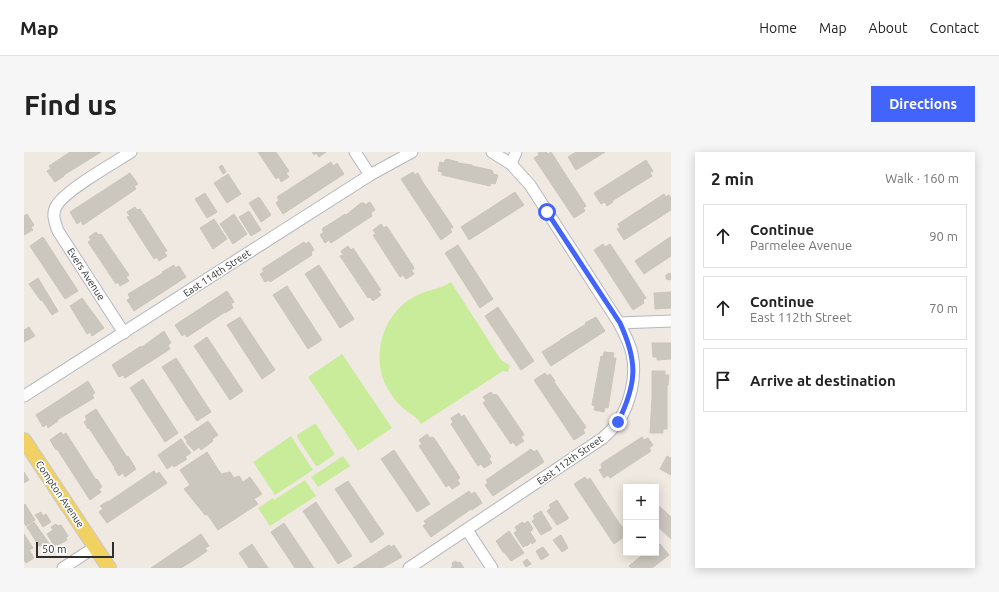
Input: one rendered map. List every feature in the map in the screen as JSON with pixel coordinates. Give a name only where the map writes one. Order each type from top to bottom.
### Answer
[{"type":"main road","name":"Compton Avenue","points":[[24,440],[109,568]]},
{"type":"street","name":"Evers Avenue","points":[[124,332],[58,232],[54,222],[54,214],[56,205],[75,188],[131,152]]},
{"type":"street","points":[[355,152],[370,175]]},
{"type":"street","name":"East 114th Street","points":[[24,396],[370,175],[412,152]]},
{"type":"street","points":[[492,152],[511,164],[516,152]]},
{"type":"street","name":"East 112th Street","points":[[409,568],[586,451],[603,438],[618,422],[626,406],[631,390],[633,370],[632,355],[627,338],[620,323],[530,185],[511,164]]},
{"type":"street","points":[[620,323],[671,321]]},
{"type":"street","points":[[467,530],[492,568]]},
{"type":"street","points":[[63,568],[95,547]]},
{"type":"green space","points":[[451,282],[501,360],[510,366],[508,372],[503,371],[421,424],[396,401],[384,382],[380,369],[381,342],[385,329],[401,306],[417,295],[442,287]]},
{"type":"green space","points":[[342,354],[392,428],[358,451],[308,377]]},
{"type":"green space","points":[[316,424],[334,453],[334,455],[318,466],[316,466],[297,437],[297,435]]},
{"type":"green space","points":[[291,436],[313,470],[275,495],[253,462]]},
{"type":"green space","points":[[343,456],[350,466],[318,487],[311,477]]},
{"type":"green space","points":[[305,480],[316,496],[270,526],[258,508],[273,498],[274,500]]},
{"type":"building","points":[[70,152],[101,152],[55,182],[47,171],[51,169],[49,166]]},
{"type":"building","points":[[258,152],[276,152],[289,171],[286,173],[289,177],[281,182],[279,177],[276,179]]},
{"type":"building","points":[[312,152],[326,152],[319,157],[316,153],[314,155]]},
{"type":"building","points":[[546,152],[548,154],[551,152],[586,206],[583,208],[585,211],[574,218],[534,158],[539,155],[538,153]]},
{"type":"building","points":[[576,152],[605,152],[576,170],[568,157]]},
{"type":"building","points":[[447,159],[493,171],[493,174],[498,175],[495,184],[491,183],[490,186],[442,175],[442,172],[438,171],[440,162],[444,163]]},
{"type":"building","points":[[646,160],[653,171],[650,173],[652,176],[612,201],[613,202],[607,206],[605,202],[601,204],[594,193]]},
{"type":"building","points":[[331,162],[333,166],[337,163],[344,174],[283,214],[276,203],[279,200],[277,197]]},
{"type":"building","points":[[222,165],[226,172],[223,174],[219,167]]},
{"type":"building","points":[[413,172],[415,175],[418,173],[453,227],[450,229],[452,232],[441,240],[401,179]]},
{"type":"building","points":[[130,173],[138,184],[134,186],[136,189],[83,225],[81,221],[77,224],[70,212]]},
{"type":"building","points":[[228,174],[241,194],[227,203],[214,183]]},
{"type":"building","points":[[515,192],[524,205],[469,240],[461,227]]},
{"type":"building","points":[[205,193],[217,212],[207,218],[195,199]]},
{"type":"building","points":[[664,194],[666,197],[669,195],[671,198],[671,210],[624,240],[617,229],[620,227],[618,224]]},
{"type":"building","points":[[259,197],[271,215],[261,222],[249,203]]},
{"type":"building","points":[[370,202],[375,210],[371,213],[372,216],[331,243],[329,240],[325,243],[320,235],[324,232],[322,230],[323,228],[345,214],[346,215],[361,203],[364,203],[365,205]]},
{"type":"building","points":[[135,207],[137,210],[140,209],[167,251],[164,252],[167,256],[159,261],[157,257],[154,259],[127,217],[130,216],[127,212]]},
{"type":"building","points":[[249,211],[261,230],[251,236],[239,217]]},
{"type":"building","points":[[27,214],[34,225],[31,227],[33,230],[24,235],[24,216]]},
{"type":"building","points":[[234,214],[247,234],[233,244],[220,224]]},
{"type":"building","points":[[214,219],[227,239],[213,249],[200,228]]},
{"type":"building","points":[[381,224],[384,228],[386,226],[388,228],[413,266],[414,269],[411,270],[414,274],[406,279],[403,275],[400,277],[373,235],[376,234],[373,230]]},
{"type":"building","points":[[96,232],[99,235],[101,234],[129,275],[126,277],[129,281],[120,286],[118,282],[116,284],[88,242],[91,240],[89,237]]},
{"type":"building","points":[[43,237],[78,291],[65,299],[30,246]]},
{"type":"building","points":[[670,237],[671,256],[644,274],[635,261]]},
{"type":"building","points":[[304,242],[305,244],[309,242],[314,250],[311,252],[312,255],[270,282],[269,280],[265,282],[260,274],[264,272],[262,269]]},
{"type":"building","points":[[603,244],[605,247],[610,244],[646,298],[643,300],[644,303],[633,310],[594,250]]},
{"type":"building","points":[[458,245],[493,299],[480,308],[445,253]]},
{"type":"building","points":[[348,246],[351,250],[353,248],[381,290],[378,291],[381,295],[373,301],[370,297],[368,298],[340,256],[343,255],[341,251]]},
{"type":"building","points":[[174,265],[175,268],[179,266],[186,277],[134,311],[127,300],[130,298],[128,294]]},
{"type":"building","points":[[319,265],[354,319],[340,328],[305,274]]},
{"type":"building","points":[[669,273],[671,274],[670,280],[666,279],[666,275]]},
{"type":"building","points":[[38,278],[58,311],[52,315],[29,284]]},
{"type":"building","points":[[287,286],[322,340],[308,349],[273,295]]},
{"type":"building","points":[[227,291],[234,302],[231,304],[233,308],[187,337],[185,334],[182,336],[175,325]]},
{"type":"building","points":[[671,292],[671,308],[655,309],[654,293]]},
{"type":"building","points":[[82,298],[104,328],[92,336],[90,332],[87,334],[70,306]]},
{"type":"building","points":[[498,307],[534,361],[521,370],[485,316]]},
{"type":"building","points":[[240,317],[275,370],[262,379],[227,325]]},
{"type":"building","points":[[596,317],[605,331],[551,366],[542,352]]},
{"type":"building","points":[[29,327],[35,336],[24,342],[24,330]]},
{"type":"building","points":[[164,331],[171,343],[168,345],[170,349],[125,378],[123,375],[119,377],[112,365],[141,346],[142,347]]},
{"type":"building","points":[[207,337],[243,391],[230,400],[194,346]]},
{"type":"building","points":[[652,343],[671,343],[671,359],[657,360],[657,357],[653,357]]},
{"type":"building","points":[[604,352],[614,353],[613,358],[616,358],[608,408],[605,407],[604,412],[594,410],[595,406],[592,405],[601,356],[603,357]]},
{"type":"building","points":[[176,358],[211,412],[197,421],[162,367]]},
{"type":"building","points":[[652,371],[665,371],[665,375],[669,375],[667,385],[667,429],[663,429],[663,433],[650,433]]},
{"type":"building","points":[[545,373],[547,376],[550,374],[586,427],[583,430],[585,433],[574,440],[534,380]]},
{"type":"building","points":[[143,379],[178,433],[165,442],[130,388]]},
{"type":"building","points":[[88,381],[95,393],[92,395],[94,398],[57,420],[58,421],[48,428],[47,424],[43,427],[36,415]]},
{"type":"building","points":[[491,392],[498,396],[524,435],[521,437],[524,441],[516,446],[513,442],[511,444],[483,403],[486,401],[483,397]]},
{"type":"building","points":[[96,409],[136,469],[125,477],[123,473],[119,476],[84,422],[87,420],[85,416]]},
{"type":"building","points":[[459,413],[461,417],[464,415],[491,457],[489,459],[492,463],[484,468],[481,464],[478,466],[451,424],[453,422],[451,418]]},
{"type":"building","points":[[208,421],[218,435],[201,450],[199,447],[194,451],[186,442],[188,442],[184,437]]},
{"type":"building","points":[[61,432],[63,435],[66,433],[102,487],[99,489],[101,492],[90,500],[50,440]]},
{"type":"building","points":[[427,434],[430,438],[434,438],[460,478],[457,480],[460,484],[452,489],[449,485],[446,487],[419,446],[422,444],[419,440]]},
{"type":"building","points":[[642,437],[644,440],[648,438],[653,445],[649,448],[651,451],[610,478],[608,475],[604,478],[599,470],[602,468],[602,463]]},
{"type":"building","points":[[181,439],[191,453],[185,457],[187,459],[174,467],[173,465],[167,469],[158,455]]},
{"type":"building","points":[[531,449],[534,452],[537,450],[544,462],[493,496],[485,485],[488,483],[486,480]]},
{"type":"building","points":[[394,450],[430,504],[417,512],[381,459]]},
{"type":"building","points":[[207,452],[221,474],[230,472],[234,478],[239,476],[243,482],[250,477],[262,494],[254,499],[258,504],[218,530],[207,514],[205,515],[184,489],[190,485],[180,470]]},
{"type":"building","points":[[667,456],[671,458],[671,475],[660,469]]},
{"type":"building","points":[[154,471],[156,474],[159,472],[167,483],[107,523],[99,512],[103,509],[100,506]]},
{"type":"building","points":[[24,472],[29,480],[24,483]]},
{"type":"building","points":[[585,477],[587,480],[590,478],[623,528],[623,537],[614,544],[574,484]]},
{"type":"building","points":[[348,481],[384,534],[371,543],[335,489]]},
{"type":"building","points":[[469,491],[471,494],[475,492],[482,503],[431,537],[423,526],[426,524],[424,521]]},
{"type":"building","points":[[557,500],[568,519],[557,525],[547,511],[551,508],[549,505]]},
{"type":"building","points":[[316,502],[352,556],[338,564],[303,511]]},
{"type":"building","points":[[25,504],[35,520],[26,526],[24,522]]},
{"type":"building","points":[[659,506],[671,517],[671,539],[659,528]]},
{"type":"building","points":[[541,511],[552,529],[541,535],[532,521],[535,519],[533,516]]},
{"type":"building","points":[[41,512],[43,516],[38,519],[35,515]]},
{"type":"building","points":[[46,514],[51,522],[43,527],[38,519]]},
{"type":"building","points":[[528,521],[533,529],[530,532],[536,541],[523,547],[514,533],[517,531],[515,527]]},
{"type":"building","points":[[34,522],[53,549],[48,552],[43,545],[39,546],[27,527]]},
{"type":"building","points":[[284,523],[314,568],[295,568],[271,532]]},
{"type":"building","points":[[56,524],[58,526],[61,525],[68,536],[66,538],[67,540],[54,546],[47,534],[53,530],[51,527]]},
{"type":"building","points":[[509,531],[524,553],[511,561],[496,541]]},
{"type":"building","points":[[24,534],[33,548],[29,550],[34,558],[26,563],[24,560]]},
{"type":"building","points":[[201,534],[209,546],[205,548],[207,551],[200,556],[181,568],[151,568]]},
{"type":"building","points":[[561,535],[568,548],[562,552],[553,540]]},
{"type":"building","points":[[252,544],[268,568],[249,568],[239,553]]},
{"type":"building","points":[[660,544],[669,555],[652,568],[631,568],[629,566],[641,556],[659,556]]},
{"type":"building","points":[[389,545],[391,547],[394,545],[402,557],[382,568],[353,568]]},
{"type":"building","points":[[543,547],[549,555],[541,560],[536,551]]},
{"type":"building","points":[[527,559],[531,564],[526,567],[523,562]]},
{"type":"building","points":[[456,561],[457,563],[460,562],[464,568],[451,568],[453,566],[452,563]]},
{"type":"route","points":[[547,212],[620,323],[627,338],[632,355],[633,370],[631,390],[626,406],[618,422]]}]
